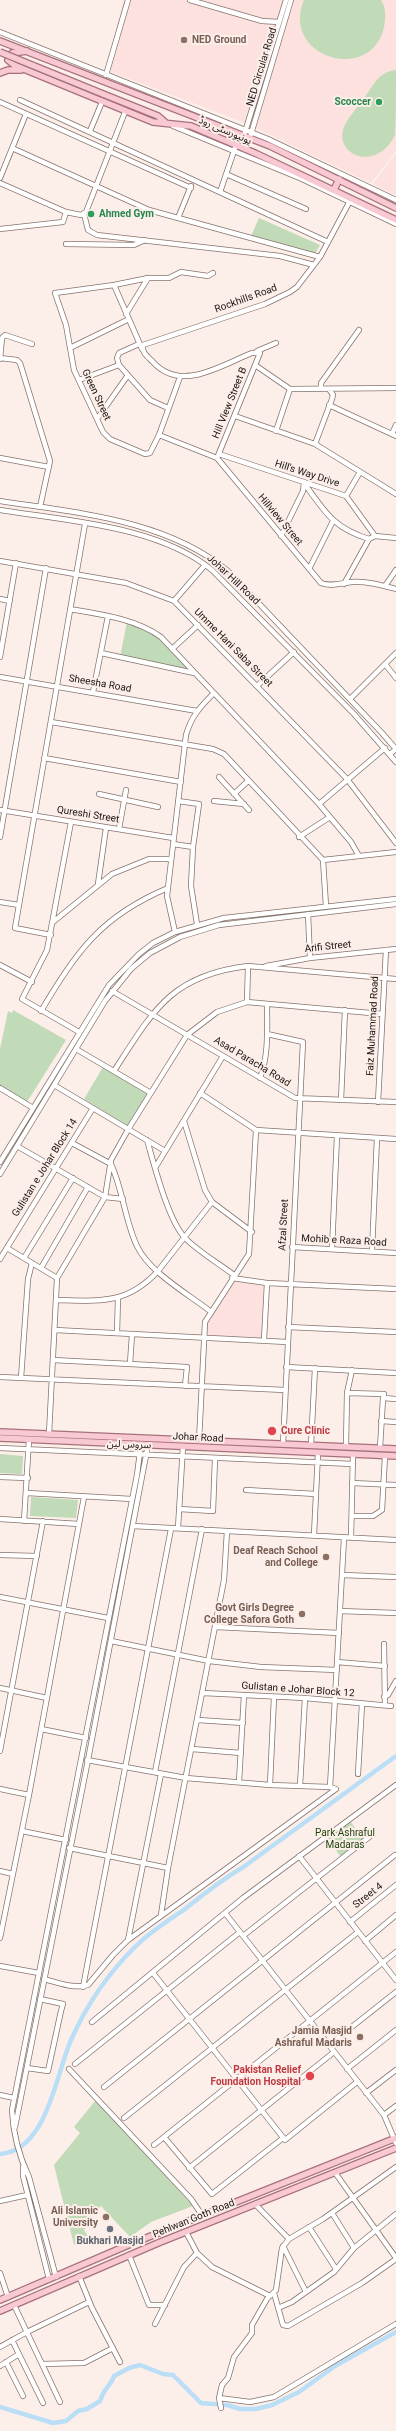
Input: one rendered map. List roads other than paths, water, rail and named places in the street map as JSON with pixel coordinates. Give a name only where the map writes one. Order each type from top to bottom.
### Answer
[{"type":"main road","name":"یونیورسٹی روڈ","points":[[0,41],[143,98],[251,135],[396,208]]},
{"type":"main road","points":[[27,51],[12,53],[8,57],[10,62],[125,112],[153,122],[166,123]]},
{"type":"main road","name":"یونیورسٹی روڈ","points":[[0,52],[158,116],[166,123],[191,126],[235,148],[334,190],[350,200],[396,220]]},
{"type":"main road","points":[[0,73],[23,68]]},
{"type":"main road","points":[[143,98],[146,91]]},
{"type":"main road","points":[[334,190],[339,179]]},
{"type":"main road","points":[[386,202],[396,201]]},
{"type":"main road","name":"Johar Road","points":[[0,1432],[396,1449]]},
{"type":"main road","name":"Johar Road","points":[[0,1438],[396,1456]]},
{"type":"main road","points":[[372,1455],[373,1448]]},
{"type":"main road","name":"Pehlwan Goth Road","points":[[0,2300],[202,2215],[395,2140]]},
{"type":"main road","name":"Pehlwan Goth Road","points":[[0,2311],[100,2267],[255,2204],[336,2174],[396,2148]]},
{"type":"main road","points":[[97,2259],[100,2267]]},
{"type":"street","points":[[106,75],[128,0]]},
{"type":"street","points":[[190,0],[262,21],[279,22]]},
{"type":"street","name":"NED Circular Road","points":[[244,133],[286,0]]},
{"type":"street","name":"NED Circular Road","points":[[251,135],[291,0]]},
{"type":"street","points":[[0,32],[146,91],[244,133]]},
{"type":"street","points":[[20,100],[328,242]]},
{"type":"street","points":[[0,102],[191,188]]},
{"type":"street","points":[[90,131],[102,102]]},
{"type":"street","points":[[125,112],[84,214],[88,230],[93,234],[280,256],[314,265]]},
{"type":"street","points":[[0,178],[26,114]]},
{"type":"street","points":[[251,135],[312,158],[396,201]]},
{"type":"street","points":[[12,148],[149,210],[320,257]]},
{"type":"street","points":[[220,192],[235,148],[350,200],[396,224]]},
{"type":"street","points":[[226,174],[306,209]]},
{"type":"street","points":[[178,218],[194,181]]},
{"type":"street","points":[[0,183],[66,212],[84,214]]},
{"type":"street","name":"Rockhills Road","points":[[142,349],[146,342],[279,298],[297,286],[320,257],[350,200]]},
{"type":"street","points":[[0,229],[63,222],[66,212]]},
{"type":"street","points":[[66,244],[134,245],[145,240]]},
{"type":"street","points":[[213,273],[208,276],[181,272],[169,278],[148,278],[114,285],[139,344],[157,367],[175,377],[190,378],[258,352],[276,343]]},
{"type":"street","points":[[70,348],[127,316],[148,278]]},
{"type":"street","name":"Green Street","points":[[114,285],[55,293],[66,325],[74,370],[102,432],[110,439],[148,454],[160,435]]},
{"type":"street","points":[[321,389],[322,383],[359,330]]},
{"type":"street","points":[[32,344],[5,335],[2,338],[0,358],[17,360],[20,363],[50,461],[40,507]]},
{"type":"street","points":[[139,344],[119,353],[117,358],[119,365],[150,400],[168,408]]},
{"type":"street","name":"Hill View Street B","points":[[218,456],[255,366],[258,352]]},
{"type":"street","points":[[79,380],[119,365]]},
{"type":"street","points":[[255,366],[290,389],[396,388]]},
{"type":"street","points":[[97,419],[128,375]]},
{"type":"street","points":[[160,435],[168,408],[180,377]]},
{"type":"street","points":[[276,430],[290,389]]},
{"type":"street","points":[[315,444],[332,395],[329,389]]},
{"type":"street","points":[[329,405],[394,435],[396,425]]},
{"type":"street","points":[[235,416],[315,444],[396,494]]},
{"type":"street","name":"Hillview Street","points":[[160,435],[218,456],[281,536],[321,583],[327,585],[374,582],[396,588]]},
{"type":"street","name":"Hill's Way Drive","points":[[218,456],[346,496],[376,536]]},
{"type":"street","points":[[0,458],[49,467]]},
{"type":"street","points":[[346,496],[360,472]]},
{"type":"street","points":[[304,483],[333,520],[342,529],[368,539]]},
{"type":"street","points":[[281,536],[303,491],[304,483]]},
{"type":"street","name":"Johar Hill Road","points":[[0,501],[95,517],[146,528],[190,545],[212,558],[228,571],[350,698],[396,749]]},
{"type":"street","name":"Johar Hill Road","points":[[0,510],[93,525],[154,540],[186,554],[206,565],[294,652],[385,748],[396,762]]},
{"type":"street","points":[[93,525],[95,517]]},
{"type":"street","points":[[309,569],[333,520]]},
{"type":"street","points":[[51,935],[15,928],[85,524]]},
{"type":"street","points":[[344,584],[368,539],[376,536],[396,538]]},
{"type":"street","points":[[186,554],[190,545]]},
{"type":"street","name":"Umme Hani Saba Street","points":[[0,561],[76,573],[126,583],[174,601],[258,685],[347,779],[396,843]]},
{"type":"street","points":[[0,657],[16,563]]},
{"type":"street","points":[[174,601],[206,565]]},
{"type":"street","points":[[0,838],[2,810],[27,681],[46,568]]},
{"type":"street","points":[[385,586],[396,570]]},
{"type":"street","points":[[0,599],[10,601]]},
{"type":"street","points":[[70,609],[108,616],[150,629],[172,649],[213,694],[319,804],[351,842],[359,856]]},
{"type":"street","points":[[93,692],[108,616]]},
{"type":"street","points":[[172,649],[198,625]]},
{"type":"street","points":[[258,685],[294,652]]},
{"type":"street","points":[[100,653],[194,673]]},
{"type":"street","points":[[350,698],[396,653]]},
{"type":"street","points":[[385,664],[396,678]]},
{"type":"street","name":"Sheesha Road","points":[[0,677],[196,711]]},
{"type":"street","points":[[175,932],[167,896],[185,745],[190,722],[196,711],[213,694]]},
{"type":"street","points":[[51,722],[213,749],[224,754],[299,837],[323,860],[326,906]]},
{"type":"street","points":[[319,804],[385,748]]},
{"type":"street","points":[[390,754],[396,749]]},
{"type":"street","points":[[44,758],[181,782]]},
{"type":"street","points":[[219,777],[249,810]]},
{"type":"street","points":[[234,794],[248,781]]},
{"type":"street","points":[[119,829],[126,790]]},
{"type":"street","points":[[99,794],[158,807]]},
{"type":"street","points":[[178,801],[199,804],[191,886],[197,924]]},
{"type":"street","points":[[214,801],[244,804]]},
{"type":"street","name":"Qureshi Street","points":[[2,810],[119,829],[194,847]]},
{"type":"street","points":[[299,837],[330,817]]},
{"type":"street","points":[[71,822],[51,935],[44,957],[22,999],[79,1032]]},
{"type":"street","points":[[98,884],[106,828]]},
{"type":"street","points":[[323,860],[396,852]]},
{"type":"street","points":[[53,922],[112,874],[131,865],[149,859],[171,859]]},
{"type":"street","points":[[41,1011],[67,967],[83,946],[101,928],[125,909],[168,888]]},
{"type":"street","points":[[0,1162],[109,985],[124,968],[153,943],[175,932],[197,924],[224,918],[396,899]]},
{"type":"street","points":[[0,902],[19,905]]},
{"type":"street","points":[[0,1174],[112,991],[131,969],[150,953],[180,937],[219,925],[396,904]]},
{"type":"street","points":[[308,914],[310,958]]},
{"type":"street","name":"Arifi Street","points":[[263,967],[275,963],[310,958],[396,949]]},
{"type":"street","name":"Faiz Muhammad Road","points":[[378,1102],[386,950]]},
{"type":"street","points":[[0,965],[32,982]]},
{"type":"street","points":[[114,1071],[150,1015],[184,985],[206,974],[228,968],[248,966],[396,979]]},
{"type":"street","points":[[247,1002],[248,966]]},
{"type":"street","name":"Asad Paracha Road","points":[[112,991],[150,1015],[295,1098],[396,1102]]},
{"type":"street","points":[[49,1434],[57,1278],[105,1197],[112,1160],[128,1128],[187,1035],[217,1012],[247,1002],[382,1014]]},
{"type":"street","points":[[260,1078],[264,1068],[268,1034],[268,1004]]},
{"type":"street","points":[[341,1100],[345,1010]]},
{"type":"street","name":"Afzal Street","points":[[268,1034],[303,1042],[297,1134],[283,1444]]},
{"type":"street","points":[[76,1049],[151,1093]]},
{"type":"street","points":[[155,1168],[223,1056]]},
{"type":"street","points":[[60,1063],[66,1066]]},
{"type":"street","points":[[54,1085],[166,1151]]},
{"type":"street","points":[[0,1096],[2,1089],[33,1108]]},
{"type":"street","points":[[200,1093],[256,1130],[297,1134],[396,1139]]},
{"type":"street","name":"Gulistan e Johar Block 14","points":[[0,1259],[93,1108]]},
{"type":"street","points":[[184,1121],[205,1190],[212,1202],[252,1232]]},
{"type":"street","points":[[199,1441],[203,1337],[205,1322],[210,1311],[249,1254],[252,1232],[256,1130]]},
{"type":"street","points":[[332,1249],[337,1136]]},
{"type":"street","points":[[372,1251],[377,1138]]},
{"type":"street","points":[[147,1140],[155,1168],[177,1227],[185,1238],[233,1277],[267,1283],[396,1289]]},
{"type":"street","points":[[72,1143],[111,1164],[137,1246],[158,1271],[210,1311]]},
{"type":"street","points":[[17,1146],[105,1197],[123,1199]]},
{"type":"street","points":[[6,1152],[12,1155]]},
{"type":"street","points":[[24,1258],[72,1178]]},
{"type":"street","points":[[41,1268],[88,1187]]},
{"type":"street","points":[[56,1300],[100,1301],[118,1298],[149,1281],[185,1238],[212,1202]]},
{"type":"street","name":"Mohib e Raza Road","points":[[292,1247],[396,1253]]},
{"type":"street","points":[[7,1248],[57,1278]]},
{"type":"street","points":[[21,1378],[28,1279],[32,1263]]},
{"type":"street","points":[[264,1340],[267,1283]]},
{"type":"street","points":[[117,1333],[118,1298]]},
{"type":"street","points":[[288,1327],[396,1332]]},
{"type":"street","points":[[55,1330],[287,1342]]},
{"type":"street","points":[[130,1364],[132,1334]]},
{"type":"street","points":[[53,1360],[187,1367],[185,1386]]},
{"type":"street","points":[[286,1367],[396,1372]]},
{"type":"street","points":[[311,1445],[315,1368]]},
{"type":"street","points":[[346,1446],[347,1393],[352,1370]]},
{"type":"street","points":[[0,1377],[285,1390]]},
{"type":"street","points":[[347,1393],[384,1394],[380,1448]]},
{"type":"street","points":[[383,1398],[396,1399]]},
{"type":"street","points":[[381,1421],[396,1422]]},
{"type":"street","points":[[24,1521],[28,1478],[29,1440]]},
{"type":"street","points":[[14,2132],[44,1980],[62,1874],[66,1840],[132,1499],[141,1444]]},
{"type":"street","points":[[56,2276],[29,2177],[23,2165],[14,2132],[12,2110],[39,1973],[69,1848],[88,1760],[148,1445]]},
{"type":"street","points":[[178,1528],[183,1446]]},
{"type":"street","name":"سروس لین","points":[[0,1448],[353,1464]]},
{"type":"street","points":[[314,1535],[318,1453]]},
{"type":"street","points":[[351,1538],[353,1454]]},
{"type":"street","points":[[352,1516],[365,1517],[379,1514],[382,1510],[385,1456]]},
{"type":"street","points":[[179,1509],[213,1511],[215,1458]]},
{"type":"street","points":[[0,1477],[28,1478]]},
{"type":"street","points":[[352,1482],[396,1484]]},
{"type":"street","points":[[246,1490],[316,1494]]},
{"type":"street","points":[[27,1493],[132,1499]]},
{"type":"street","points":[[0,1938],[29,1795],[84,1497]]},
{"type":"street","points":[[0,1519],[79,1524]]},
{"type":"street","points":[[0,1752],[13,1691],[43,1521]]},
{"type":"street","points":[[133,1526],[396,1540]]},
{"type":"street","points":[[83,1987],[107,1855],[149,1649],[171,1529]]},
{"type":"street","points":[[155,1772],[202,1529]]},
{"type":"street","points":[[161,1915],[168,1868],[216,1627],[224,1580],[227,1531]]},
{"type":"street","points":[[330,1786],[344,1538]]},
{"type":"street","points":[[0,1555],[37,1556]]},
{"type":"street","points":[[342,1575],[396,1577]]},
{"type":"street","points":[[0,1597],[64,1608],[108,1618]]},
{"type":"street","points":[[340,1610],[396,1613]]},
{"type":"street","points":[[216,1627],[339,1633]]},
{"type":"street","points":[[111,1641],[178,1656],[209,1661],[261,1666],[337,1670]]},
{"type":"street","points":[[384,1644],[386,1666],[384,1697],[385,1705]]},
{"type":"street","points":[[100,1662],[106,1664]]},
{"type":"street","points":[[337,1662],[386,1666]]},
{"type":"street","points":[[384,1697],[388,1695],[396,1681]]},
{"type":"street","points":[[0,1688],[47,1698]]},
{"type":"street","name":"Gulistan e Johar Block 12","points":[[203,1693],[305,1698],[335,1702],[391,1706]]},
{"type":"street","points":[[240,1782],[244,1695]]},
{"type":"street","points":[[270,1785],[274,1697]]},
{"type":"street","points":[[300,1786],[305,1698]]},
{"type":"street","points":[[358,1774],[362,1704]]},
{"type":"street","points":[[198,1720],[243,1723]]},
{"type":"street","points":[[41,1729],[86,1738]]},
{"type":"street","points":[[192,1749],[241,1753]]},
{"type":"street","points":[[44,1980],[83,1987],[88,1985],[112,1955],[128,1940],[336,1789],[330,1786],[270,1785],[186,1778],[81,1759]]},
{"type":"street","points":[[128,1940],[161,1774]]},
{"type":"street","points":[[92,2022],[225,1913],[299,1856],[396,1785]]},
{"type":"street","points":[[0,1789],[29,1795]]},
{"type":"street","points":[[22,1831],[66,1840]]},
{"type":"street","points":[[75,2064],[166,1990],[317,1879],[373,1834]]},
{"type":"street","points":[[69,1848],[168,1868]]},
{"type":"street","points":[[104,2087],[395,1855]]},
{"type":"street","points":[[299,1856],[396,1980]]},
{"type":"street","points":[[0,1871],[13,1874]]},
{"type":"street","name":"Street 4","points":[[350,1922],[396,1885]]},
{"type":"street","points":[[225,1913],[384,2115],[395,2140]]},
{"type":"street","points":[[365,1941],[396,1915]]},
{"type":"street","points":[[124,2118],[286,1991],[358,1932]]},
{"type":"street","points":[[154,2145],[396,1952]]},
{"type":"street","points":[[0,1966],[39,1973]]},
{"type":"street","points":[[153,1973],[283,2138]]},
{"type":"street","points":[[329,2045],[396,1992]]},
{"type":"street","points":[[27,2068],[48,2071],[63,2004],[40,1999]]},
{"type":"street","points":[[347,2069],[396,2030]]},
{"type":"street","points":[[189,2168],[334,2052]]},
{"type":"street","points":[[69,2069],[191,2199],[202,2215]]},
{"type":"street","points":[[366,2093],[396,2070]]},
{"type":"street","points":[[164,2136],[212,2194],[283,2138],[285,2140],[357,2082]]},
{"type":"street","points":[[0,2095],[14,2098]]},
{"type":"street","points":[[384,2115],[396,2106]]},
{"type":"street","points":[[23,2165],[22,2176],[49,2279]]},
{"type":"street","points":[[221,2408],[219,2400],[222,2385],[228,2378],[234,2357],[252,2333],[252,2325],[276,2290],[283,2246],[289,2239],[332,2213],[396,2167]]},
{"type":"street","points":[[186,2232],[197,2253],[212,2267],[272,2295],[283,2325],[288,2326],[362,2283],[396,2259],[377,2230],[336,2174]]},
{"type":"street","points":[[0,2201],[27,2195]]},
{"type":"street","points":[[255,2204],[289,2239]]},
{"type":"street","points":[[332,2213],[354,2248]]},
{"type":"street","points":[[278,2308],[292,2302],[336,2269],[354,2248],[396,2214]]},
{"type":"street","points":[[309,2227],[336,2269]]},
{"type":"street","points":[[283,2246],[306,2292]]},
{"type":"street","points":[[155,2324],[186,2264],[197,2253]]},
{"type":"street","points":[[130,2255],[149,2305],[165,2304]]},
{"type":"street","points":[[0,2273],[8,2296]]},
{"type":"street","points":[[79,2276],[89,2302],[120,2362]]},
{"type":"street","points":[[0,2347],[27,2332],[89,2302]]},
{"type":"street","points":[[14,2304],[60,2402]]},
{"type":"street","points":[[219,2400],[250,2402],[274,2397],[396,2324]]},
{"type":"street","points":[[12,2340],[43,2403]]},
{"type":"street","points":[[42,2364],[84,2363],[113,2348]]},
{"type":"street","points":[[0,2365],[20,2354]]},
{"type":"street","points":[[6,2362],[23,2396]]},
{"type":"waterway","points":[[0,2154],[16,2150],[29,2140],[39,2126],[48,2109],[71,2040],[77,2027],[108,1977],[127,1955],[154,1930],[396,1756]]},
{"type":"waterway","points":[[0,2407],[53,2423],[66,2421],[78,2411],[87,2409],[100,2401],[103,2393],[114,2376],[129,2368],[140,2365],[163,2374],[173,2375],[201,2403],[227,2405],[240,2409],[256,2409],[272,2405],[299,2392],[335,2366],[396,2332]]},
{"type":"place","name":"NED Ground","points":[[184,40]]},
{"type":"place","name":"Scoccer","points":[[379,102]]},
{"type":"place","name":"Ahmed Gym","points":[[91,214]]},
{"type":"place","name":"Cure Clinic","points":[[272,1431]]},
{"type":"place","name":"Deaf Reach School and College","points":[[326,1557]]},
{"type":"place","name":"Govt Girls Degree College Safora Goth","points":[[302,1614]]},
{"type":"place","name":"Jamia Masjid Ashraful Madaris","points":[[360,2037]]},
{"type":"place","name":"Pakistan Relief Foundation Hospital","points":[[310,2076]]},
{"type":"place","name":"Ali Islamic University","points":[[106,2217]]},
{"type":"place","name":"Bukhari Masjid","points":[[110,2229]]},
{"type":"park label","name":"Park Ashraful Madaras","points":[[345,1838]]}]
